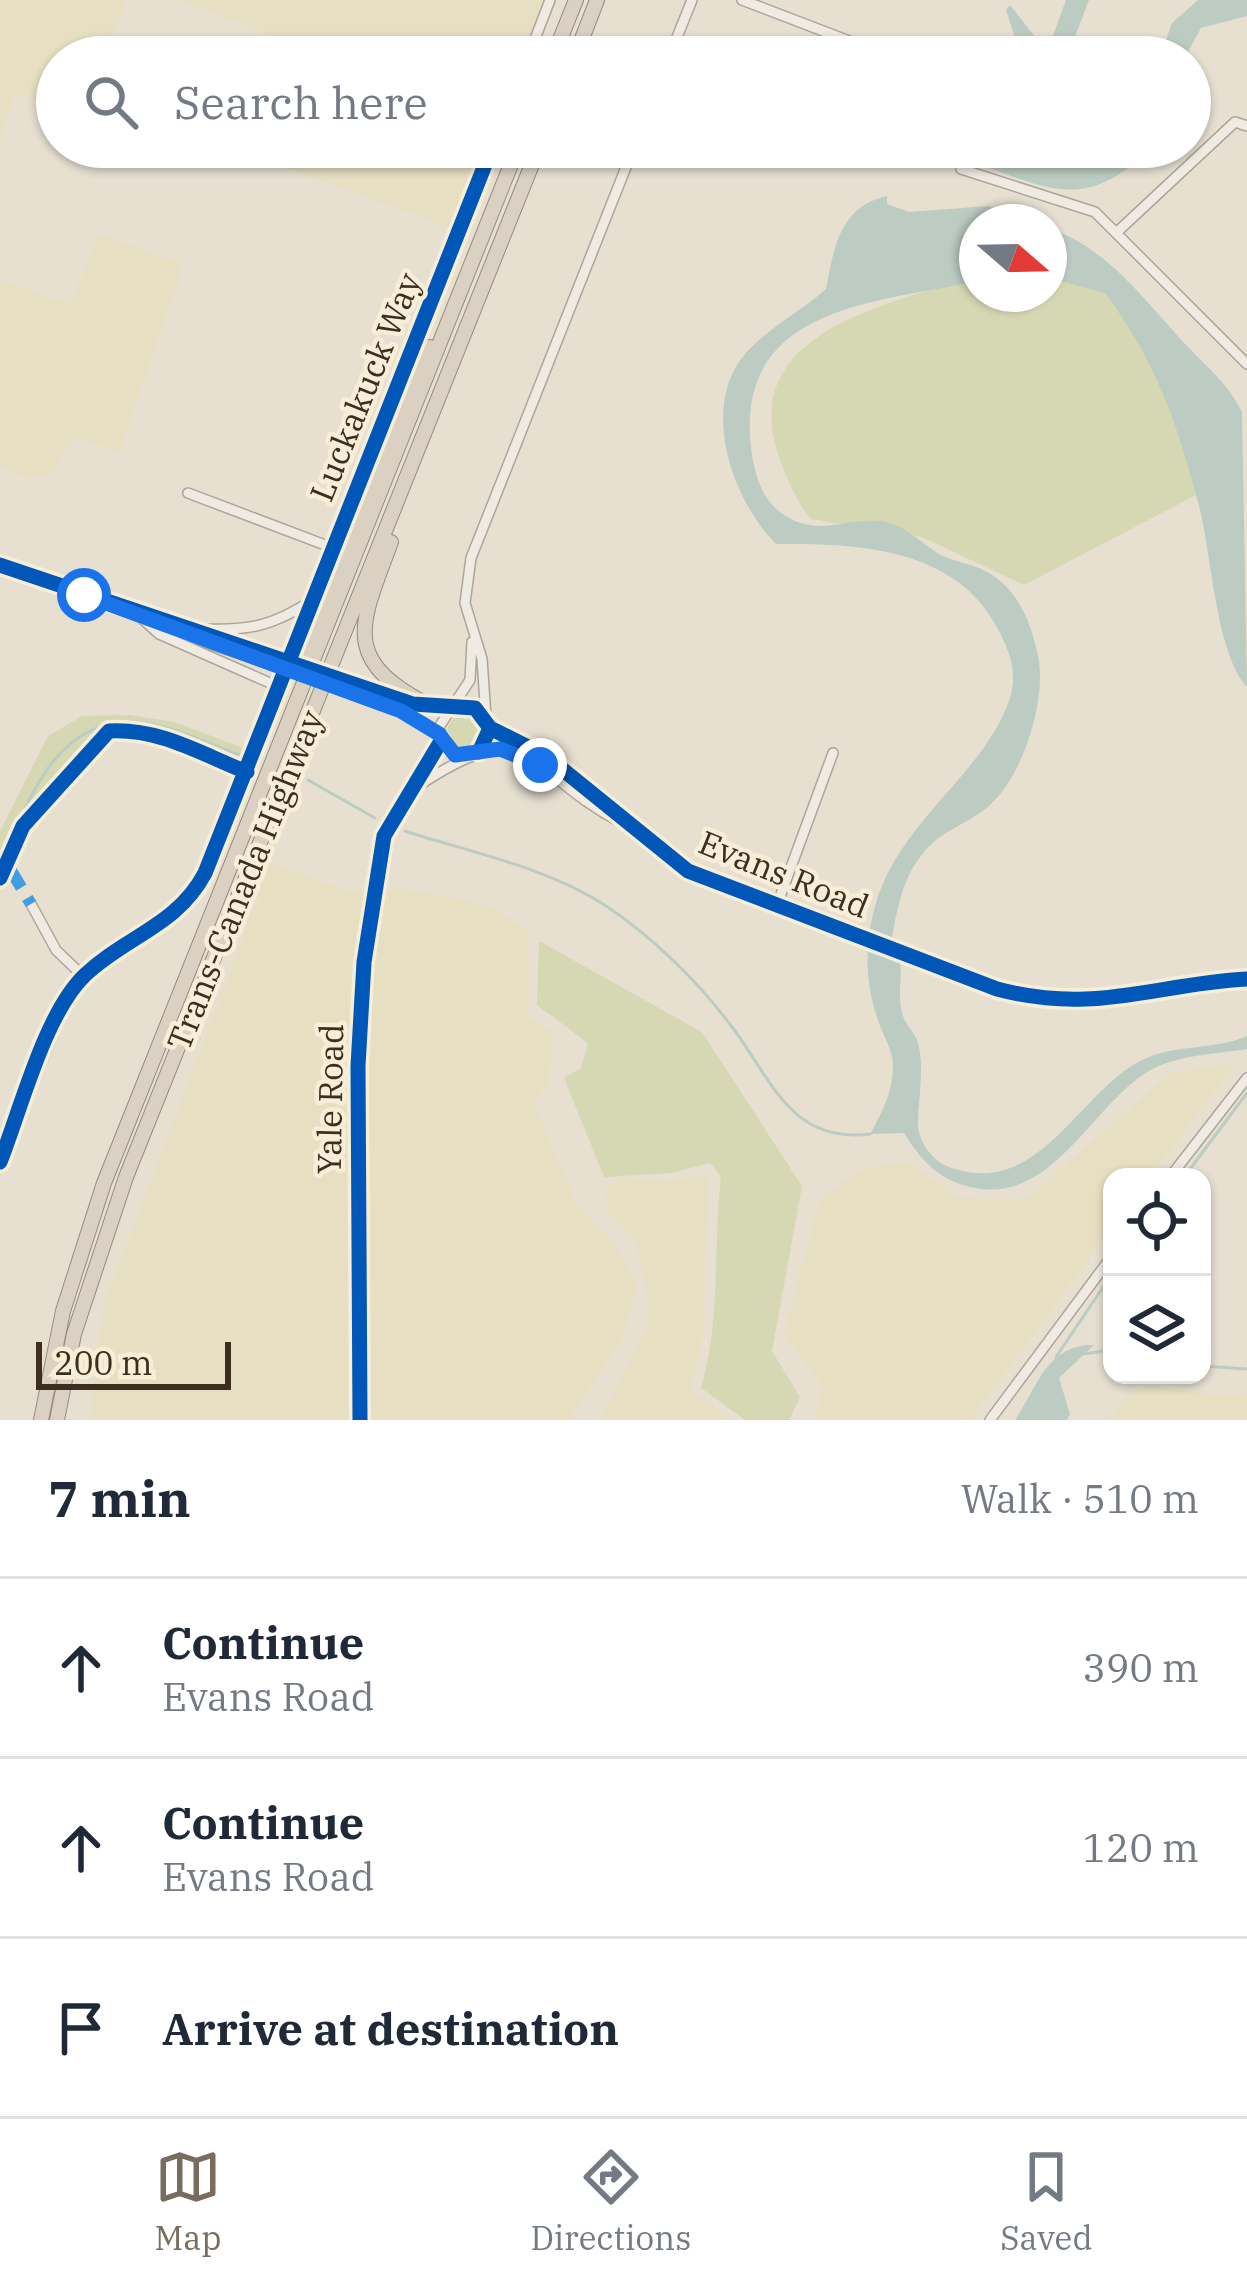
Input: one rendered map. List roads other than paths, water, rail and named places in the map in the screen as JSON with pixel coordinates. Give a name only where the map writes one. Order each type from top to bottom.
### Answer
[{"type":"highway","points":[[561,36],[576,0]]},
{"type":"highway","points":[[582,36],[597,0]]},
{"type":"highway","name":"Trans-Canada Highway","points":[[38,1420],[47,1353],[169,1016],[510,168]]},
{"type":"highway","name":"Trans-Canada Highway","points":[[61,1420],[83,1301],[126,1177],[531,168]]},
{"type":"highway","points":[[286,666],[440,320],[456,302]]},
{"type":"highway","points":[[432,707],[376,672],[366,655],[362,627],[445,385]]},
{"type":"street","points":[[536,36],[550,0]]},
{"type":"street","points":[[678,36],[692,0]]},
{"type":"street","points":[[742,0],[835,36]]},
{"type":"street","points":[[1211,144],[1235,122],[1247,126]]},
{"type":"street","name":"Luckakuck Way","points":[[0,1162],[57,1016],[83,976],[164,923],[194,892],[484,168]]},
{"type":"street","points":[[160,621],[169,630],[352,689],[415,717],[462,757],[479,752],[488,723],[482,659],[465,602],[472,556],[626,168]]},
{"type":"street","points":[[961,168],[1083,207],[1116,233],[1247,364]]},
{"type":"street","points":[[1116,233],[1186,168]]},
{"type":"street","points":[[188,493],[334,548]]},
{"type":"street","points":[[0,565],[286,666]]},
{"type":"street","points":[[192,629],[238,632],[283,620],[313,599]]},
{"type":"street","points":[[134,612],[159,634],[286,666]]},
{"type":"street","points":[[283,620],[301,630]]},
{"type":"street","points":[[440,738],[441,720],[470,680],[472,637]]},
{"type":"street","points":[[352,689],[432,707],[468,706],[488,723]]},
{"type":"street","name":"Evans Road","points":[[488,723],[546,756],[609,804],[627,826]]},
{"type":"street","name":"Yale Road","points":[[360,1420],[358,1066],[364,962],[384,836],[440,738]]},
{"type":"street","name":"Evans Road","points":[[479,752],[500,749],[528,757],[688,872],[997,989],[1043,1000],[1128,999],[1247,979]]},
{"type":"street","points":[[777,905],[833,754]]},
{"type":"street","name":"Yale Road","points":[[412,789],[462,757]]},
{"type":"street","points":[[31,904],[56,950],[83,976]]},
{"type":"street","points":[[1177,1168],[1247,1078]]},
{"type":"street","points":[[0,1118],[15,1124]]},
{"type":"street","points":[[990,1420],[1103,1268]]},
{"type":"waterway","points":[[0,866],[47,770],[82,735],[106,725],[147,723],[240,755]]},
{"type":"waterway","points":[[308,780],[375,818]]},
{"type":"waterway","points":[[405,831],[532,870],[603,904],[691,978],[722,1013],[773,1088],[803,1119],[843,1134],[870,1134]]},
{"type":"waterway","points":[[1191,1168],[1247,1093]]},
{"type":"waterway","points":[[1056,1357],[1111,1276]]},
{"type":"waterway","points":[[1076,1355],[1103,1351]]},
{"type":"waterway","points":[[1211,1367],[1247,1369]]}]
